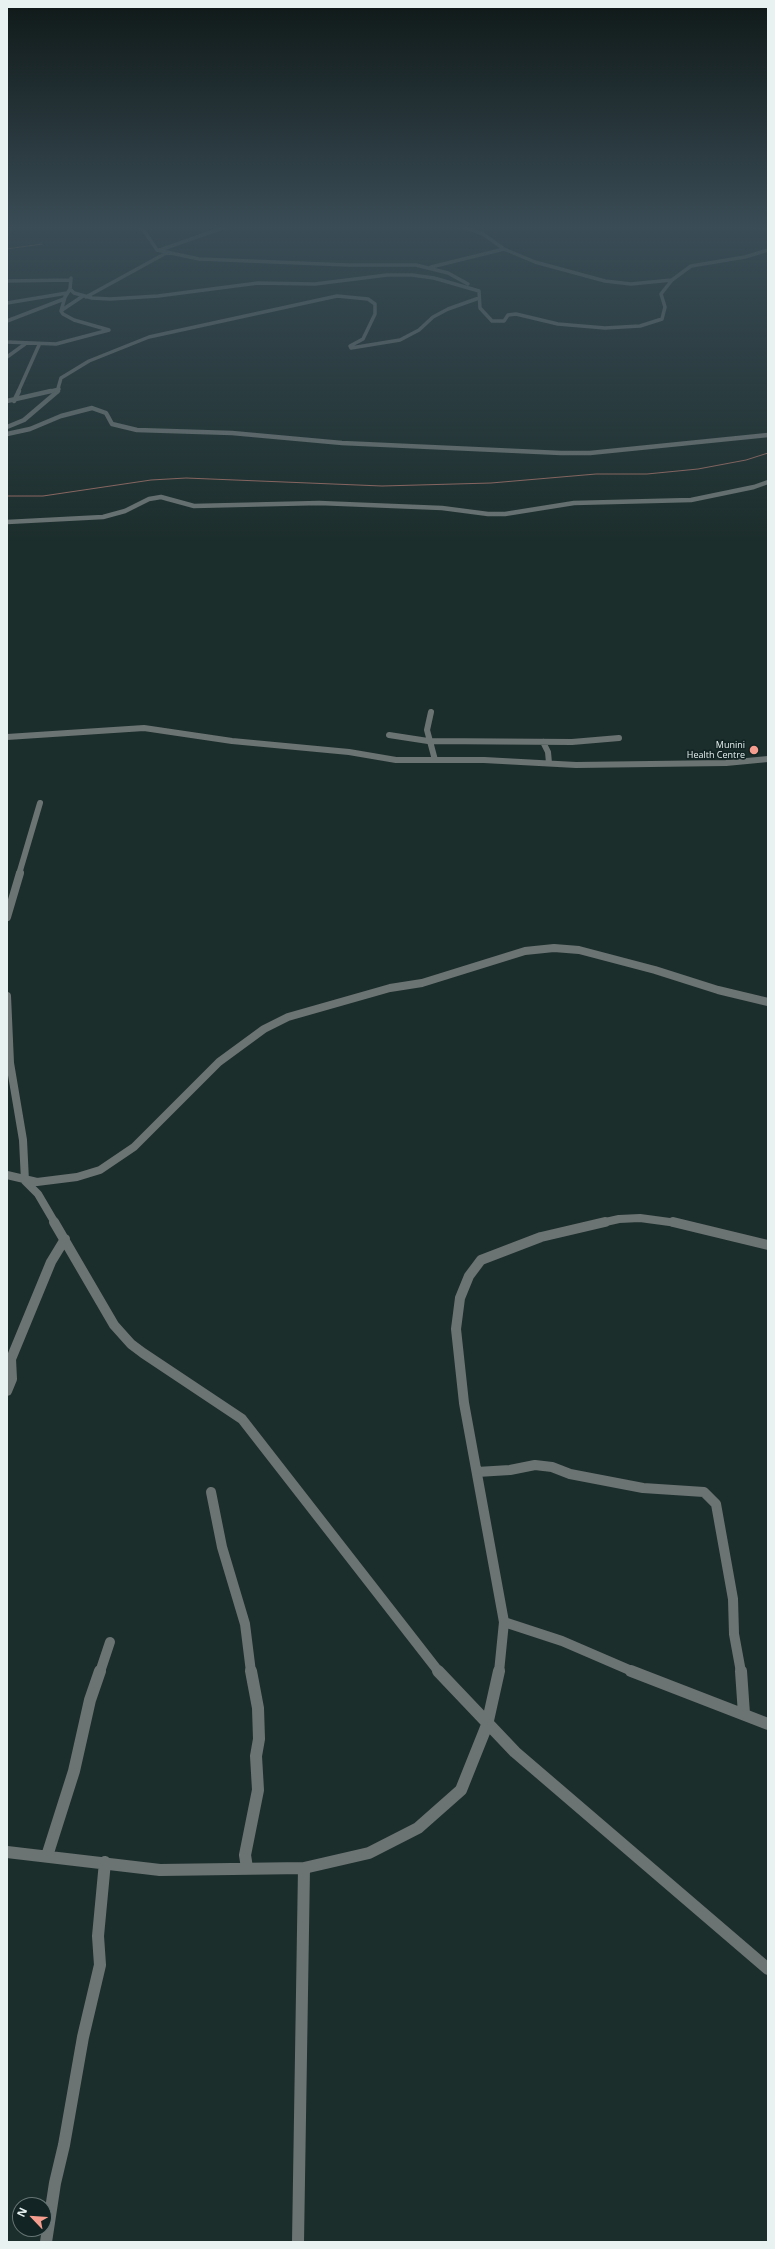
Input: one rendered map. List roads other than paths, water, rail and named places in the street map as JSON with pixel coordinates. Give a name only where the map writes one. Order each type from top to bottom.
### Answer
[{"type":"street","points":[[7,342],[39,345],[61,343],[102,332]]},
{"type":"street","points":[[7,427],[24,420],[54,396],[59,389],[61,378],[95,359],[148,337],[170,332]]},
{"type":"street","points":[[366,332],[362,339],[350,346],[358,348],[400,340],[415,332]]},
{"type":"street","points":[[7,358],[26,344]]},
{"type":"street","points":[[14,401],[39,345]]},
{"type":"street","points":[[7,401],[14,401],[59,389]]},
{"type":"street","points":[[7,434],[30,429],[61,416],[92,408],[106,413],[112,424],[137,430],[232,433],[342,443],[553,453],[590,453],[768,435]]},
{"type":"street","points":[[7,522],[103,517],[125,512],[149,499],[161,497],[194,506],[325,503],[442,508],[488,514],[505,514],[574,503],[691,500],[754,487],[768,482]]},
{"type":"street","points":[[431,712],[427,724],[428,741],[434,760]]},
{"type":"street","points":[[7,737],[81,730],[151,728],[254,744],[334,751],[396,760],[549,763],[576,765],[666,762],[726,763],[768,759]]},
{"type":"street","points":[[389,735],[428,741],[543,742],[619,738]]},
{"type":"street","points":[[543,742],[548,752],[549,763]]},
{"type":"street","points":[[7,917],[40,803]]},
{"type":"street","points":[[7,1175],[25,1181],[37,1182],[77,1177],[100,1170],[118,1159],[134,1146],[219,1062],[264,1029],[288,1017],[390,988],[422,983],[525,951],[554,948],[587,951],[718,990],[768,1002]]},
{"type":"street","points":[[7,996],[10,1063],[22,1140],[25,1181],[38,1194],[114,1325],[131,1344],[143,1353],[242,1419],[345,1550],[384,1604],[441,1675],[515,1752],[768,1969]]},
{"type":"street","points":[[7,1852],[105,1862],[160,1870],[304,1868],[369,1853],[418,1828],[461,1790],[487,1724],[498,1682],[504,1622],[478,1472],[464,1403],[456,1329],[460,1298],[469,1276],[481,1260],[541,1237],[619,1219],[640,1218],[672,1222],[768,1244]]},
{"type":"street","points":[[7,1391],[12,1379],[11,1359],[52,1262],[65,1239]]},
{"type":"street","points":[[478,1472],[510,1470],[535,1465],[552,1467],[570,1474],[643,1488],[704,1492],[716,1504],[734,1599],[734,1634],[740,1665],[744,1714]]},
{"type":"street","points":[[210,1492],[222,1547],[244,1618],[246,1643],[258,1708],[259,1739],[256,1756],[258,1790],[253,1807],[252,1825],[245,1855],[247,1868]]},
{"type":"street","points":[[504,1622],[562,1641],[618,1666],[768,1724]]},
{"type":"street","points":[[47,1856],[74,1771],[90,1700],[110,1642]]},
{"type":"street","points":[[46,2242],[55,2183],[64,2145],[83,2037],[100,1965],[98,1936],[105,1862]]},
{"type":"street","points":[[298,2242],[304,1868]]},
{"type":"waterway","points":[[7,496],[43,496],[151,480],[186,478],[382,486],[491,483],[596,474],[647,474],[698,469],[746,460],[768,453]]},
{"type":"place","name":"Munini Health Centre","points":[[754,750]]}]
